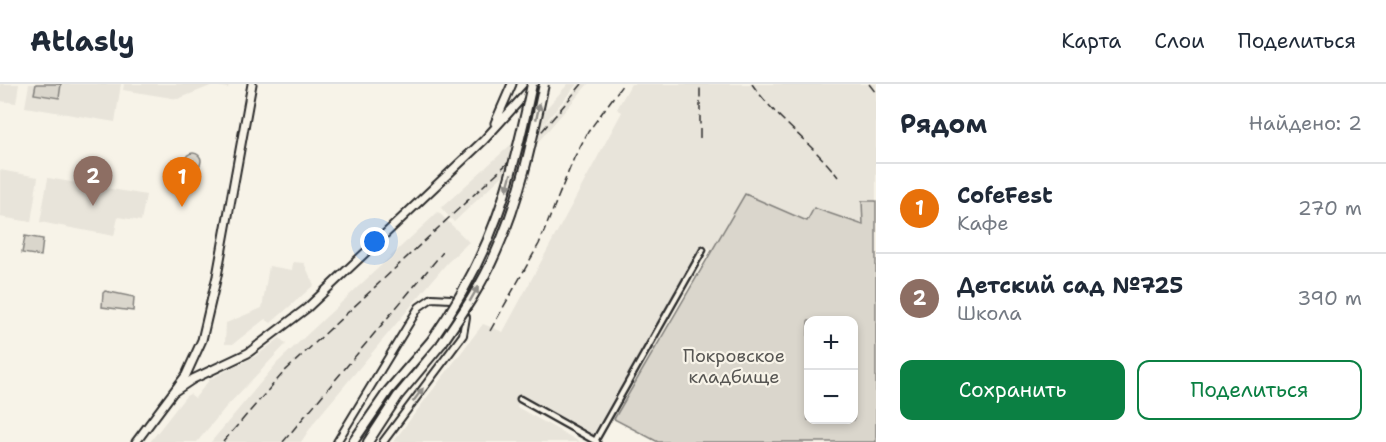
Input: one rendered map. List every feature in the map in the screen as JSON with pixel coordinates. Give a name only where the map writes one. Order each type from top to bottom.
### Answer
[{"type":"main road","points":[[136,442],[193,365],[209,317],[252,84]]},
{"type":"main road","points":[[483,140],[499,115],[512,84]]},
{"type":"main road","points":[[175,391],[248,353],[307,308],[483,140],[533,84]]},
{"type":"main road","points":[[353,442],[388,391],[432,340],[472,276],[495,228],[518,148],[533,84]]},
{"type":"main road","points":[[368,442],[398,396],[442,343],[472,299],[505,231],[532,139],[544,84]]},
{"type":"main road","points":[[193,365],[197,373],[204,374]]},
{"type":"main road","points":[[186,375],[204,374]]},
{"type":"street","points":[[520,399],[596,442],[703,250]]},
{"type":"street","points":[[337,442],[419,307],[427,300],[436,297],[452,299],[466,317],[463,335],[383,442]]},
{"type":"shaded area","points":[[0,84],[19,84],[16,103],[0,101]]},
{"type":"shaded area","points":[[29,84],[121,84],[115,122],[25,107]]},
{"type":"shaded area","points":[[124,84],[229,84],[228,88],[213,85],[178,99],[123,90]]},
{"type":"shaded area","points":[[568,84],[577,84],[529,142],[580,84],[588,84],[538,142],[454,222],[441,208],[528,129]]},
{"type":"shaded area","points":[[631,84],[876,84],[876,201],[862,202],[864,225],[814,208],[808,221],[745,194],[713,250],[703,245],[593,434],[523,395],[520,399],[517,407],[580,442],[393,442],[483,324],[503,332],[622,112],[617,109]]},
{"type":"shaded area","points":[[0,170],[38,177],[31,222],[0,217]]},
{"type":"shaded area","points":[[48,178],[146,195],[141,221],[118,217],[114,236],[40,222]]},
{"type":"shaded area","points":[[438,212],[469,242],[447,263],[315,421],[301,442],[211,442],[278,362]]},
{"type":"shaded area","points":[[293,262],[304,263],[314,285],[271,323],[265,319],[233,344],[225,344],[226,323],[262,308],[269,266],[292,270]]},
{"type":"shaded area","points":[[280,338],[286,344],[226,407],[197,442],[150,442],[186,396],[190,394],[195,398],[210,379],[256,356]]},
{"type":"green space","points":[[36,84],[61,84],[59,98],[34,94]]},
{"type":"green space","points":[[193,153],[201,161],[193,169],[185,161]]},
{"type":"green space","name":"Покровское кладбище","points":[[745,194],[807,221],[814,208],[863,225],[862,201],[876,201],[876,442],[658,442],[614,419]]},
{"type":"green space","points":[[25,236],[43,239],[41,256],[22,253]]},
{"type":"green space","points":[[105,291],[134,297],[133,311],[102,307]]},
{"type":"railway","points":[[223,442],[284,372],[543,130],[582,84]]},
{"type":"railway","points":[[490,331],[539,244],[574,158],[588,132],[623,84]]},
{"type":"railway","points":[[700,84],[700,138]]},
{"type":"railway","points":[[752,84],[772,109],[838,177]]},
{"type":"railway","points":[[869,84],[876,93]]},
{"type":"railway","points":[[283,442],[443,252]]},
{"type":"place","name":"Детский сад №725","points":[[93,206]]},
{"type":"place","name":"CofeFest","points":[[182,207]]}]
